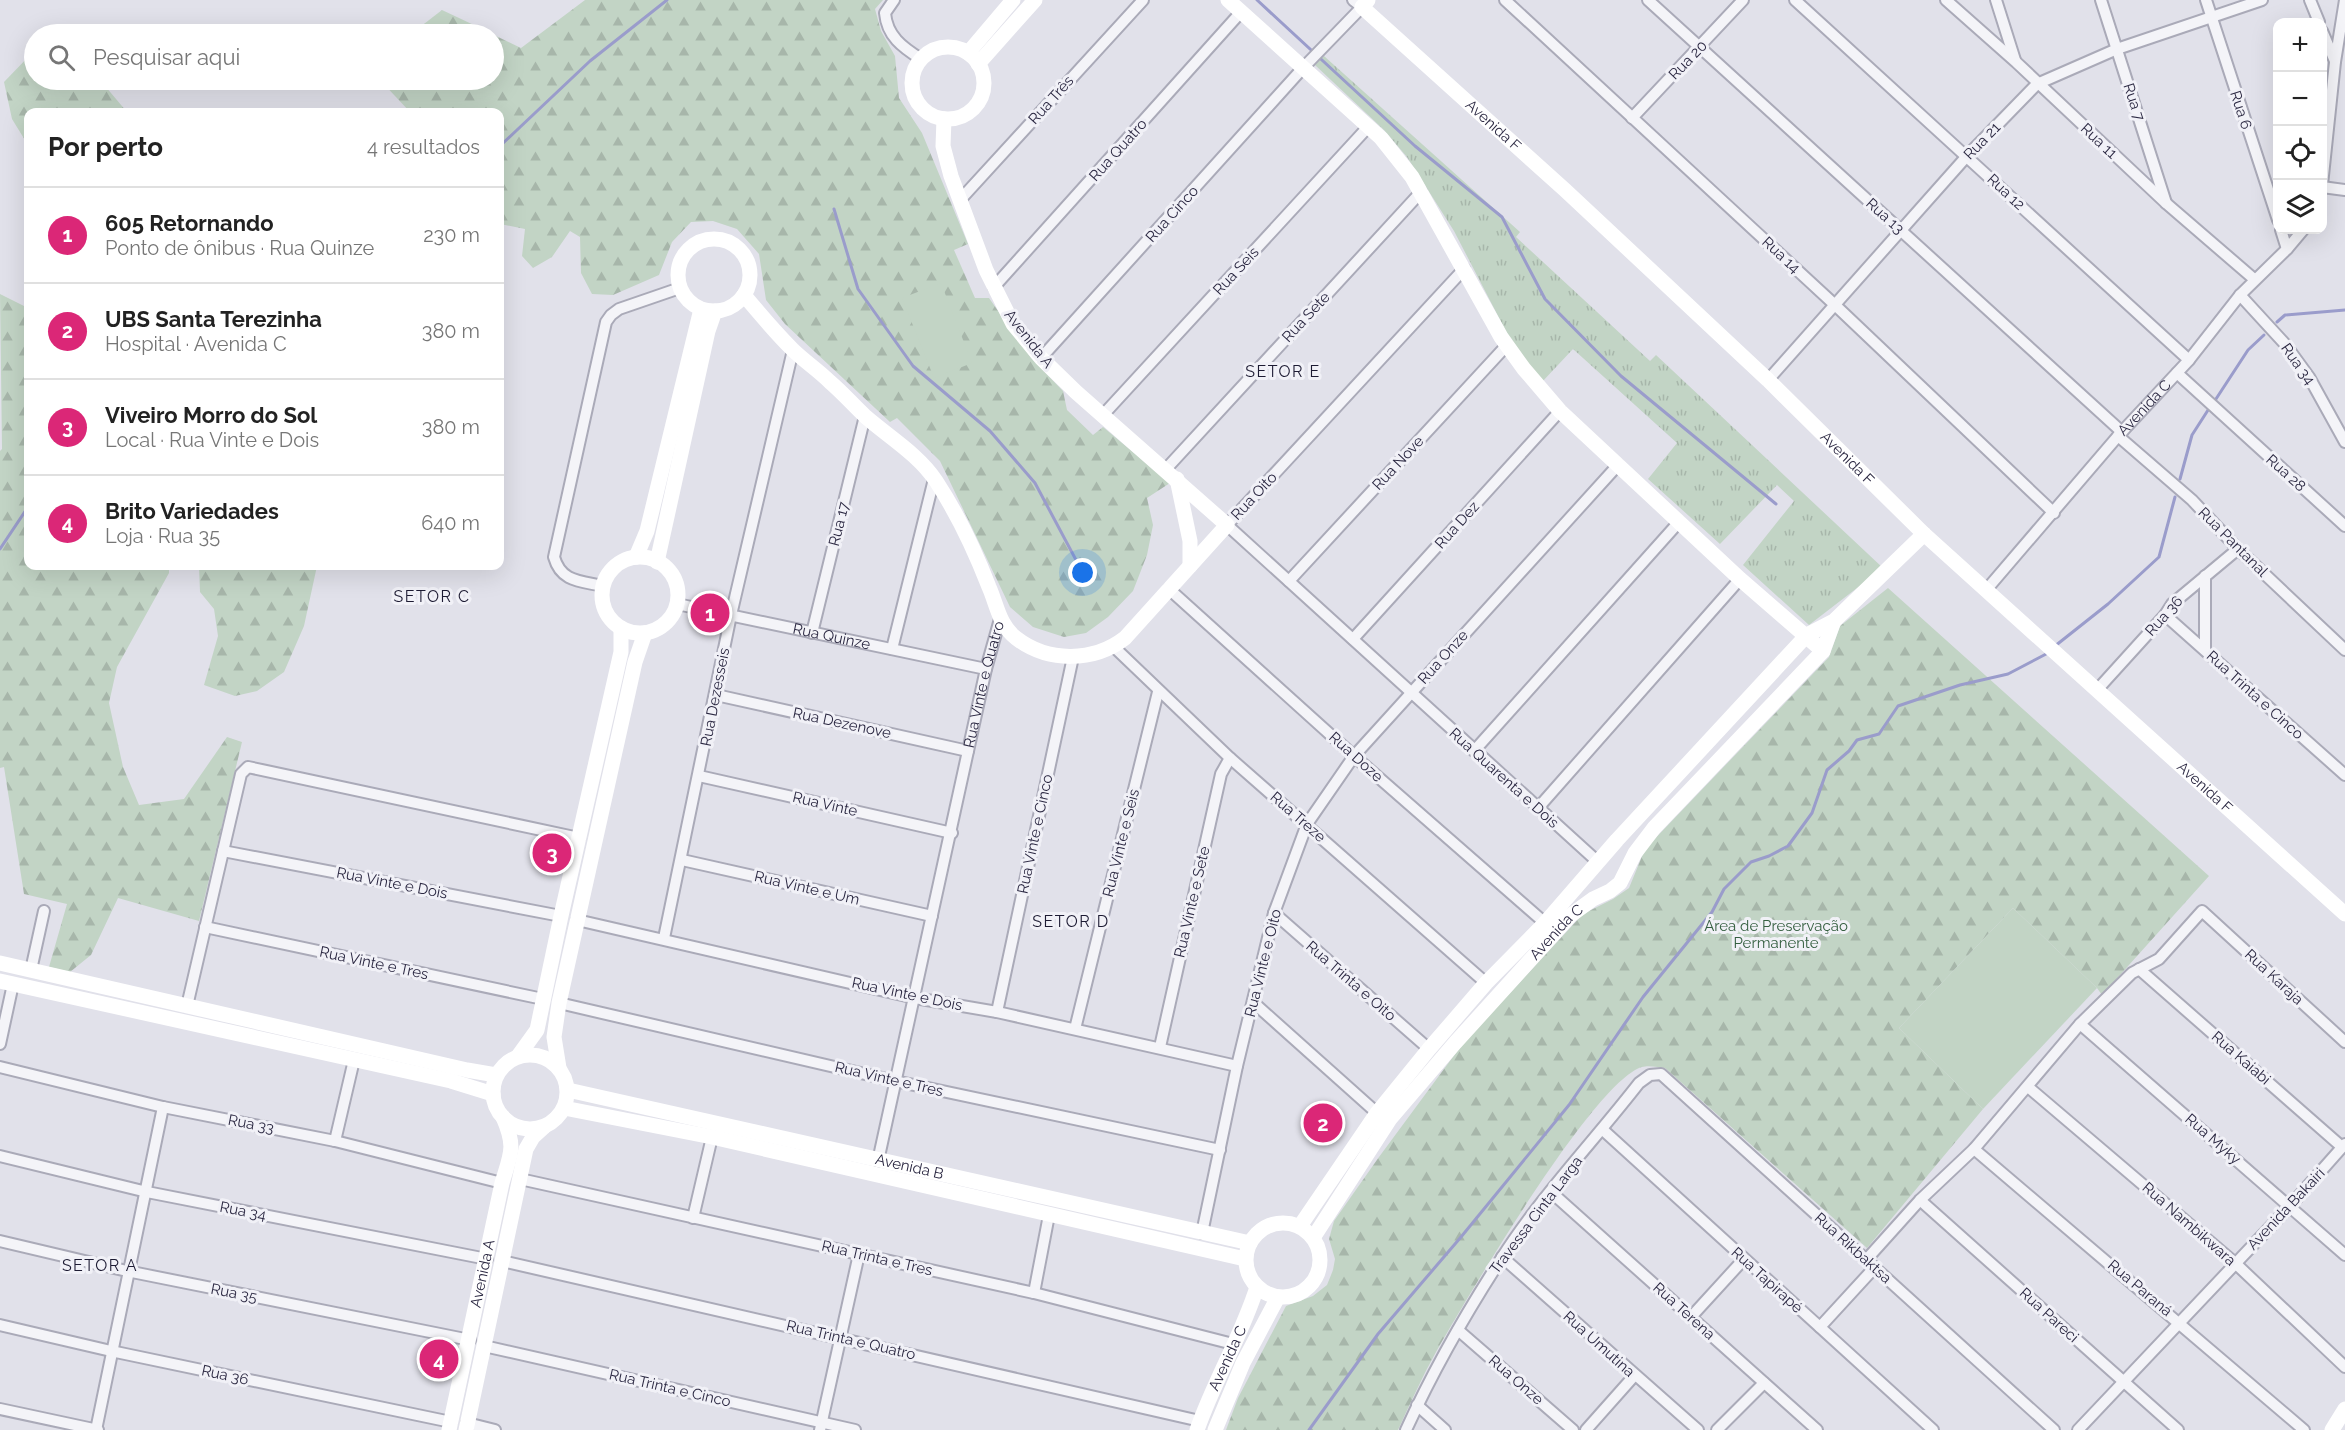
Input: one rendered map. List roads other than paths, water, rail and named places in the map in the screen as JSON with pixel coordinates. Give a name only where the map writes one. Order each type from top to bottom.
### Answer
[{"type":"street","points":[[894,0],[885,13],[890,32],[900,45],[921,58]]},
{"type":"street","points":[[973,58],[1012,0]]},
{"type":"street","points":[[973,58],[1035,0]]},
{"type":"street","name":"Rua Três","points":[[960,200],[1143,0]]},
{"type":"street","points":[[1228,0],[1307,64],[1381,138],[1412,177],[1507,345],[1560,411],[1740,579],[1823,651],[1834,621],[1924,534]]},
{"type":"street","name":"Rua 14","points":[[1505,0],[1835,305],[2054,513]]},
{"type":"street","name":"Rua 13","points":[[1648,0],[1901,230],[2120,434]]},
{"type":"street","name":"Rua 20","points":[[1632,118],[1743,0]]},
{"type":"street","name":"Rua 12","points":[[1795,0],[2188,360]]},
{"type":"street","name":"Rua 11","points":[[1946,0],[2016,62],[2167,204],[2254,279]]},
{"type":"street","points":[[1996,0],[2016,62]]},
{"type":"street","name":"Rua 7","points":[[2101,0],[2167,204]]},
{"type":"street","name":"Rua 6","points":[[2206,0],[2273,208]]},
{"type":"street","name":"Rua 21","points":[[1768,380],[1967,156],[2037,84],[2117,49],[2262,0]]},
{"type":"street","points":[[2310,0],[2317,18]]},
{"type":"street","points":[[2323,180],[2345,0]]},
{"type":"street","points":[[1307,64],[1361,2]]},
{"type":"street","name":"Avenida F","points":[[1361,2],[1768,380],[1924,534],[2345,914]]},
{"type":"street","name":"Rua Quatro","points":[[994,287],[1241,12]]},
{"type":"street","points":[[2327,42],[2336,62]]},
{"type":"street","points":[[948,47],[973,58],[983,75],[984,86],[981,98],[975,107],[955,119],[944,119],[923,110],[912,90],[914,68],[921,58],[938,48],[948,47]]},
{"type":"street","name":"Rua Cinco","points":[[1041,358],[1307,64]]},
{"type":"street","name":"Avenida A","points":[[944,119],[943,146],[960,200],[994,287],[1013,324],[1041,358],[1227,525]]},
{"type":"street","name":"Rua Seis","points":[[1103,415],[1368,127]]},
{"type":"street","points":[[2327,187],[2345,190]]},
{"type":"street","name":"Rua Sete","points":[[1172,474],[1421,192]]},
{"type":"street","points":[[2282,234],[2287,249]]},
{"type":"street","name":"Avenida C","points":[[1987,589],[2120,434],[2177,373],[2254,279],[2287,249],[2299,234]]},
{"type":"street","points":[[717,239],[739,250],[746,260],[749,278],[744,295],[727,310],[708,310],[692,304],[680,288],[678,276],[679,264],[685,253],[694,245],[705,240],[717,239]]},
{"type":"street","name":"Rua Oito","points":[[1000,619],[1016,638],[1042,651],[1073,657],[1086,656],[1114,647],[1125,638],[1464,269]]},
{"type":"street","points":[[603,586],[569,578],[557,568],[554,556],[606,322],[619,309],[680,288]]},
{"type":"street","name":"Rua Vinte e Quatro","points":[[744,295],[793,350],[830,381],[865,416],[903,447],[934,479],[959,523],[990,587],[1000,619],[986,669],[952,833],[878,1161]]},
{"type":"street","name":"Rua 34","points":[[2240,295],[2285,344],[2309,377],[2345,442]]},
{"type":"street","points":[[636,558],[646,531],[708,310]]},
{"type":"street","points":[[657,562],[708,331],[708,310]]},
{"type":"street","name":"Rua Nove","points":[[1288,581],[1507,345]]},
{"type":"street","name":"Rua Dezesseis","points":[[664,938],[731,615],[793,350]]},
{"type":"street","name":"Rua 28","points":[[2177,373],[2345,526]]},
{"type":"street","name":"Rua Dez","points":[[1353,639],[1560,411]]},
{"type":"street","name":"Rua 17","points":[[812,633],[865,416]]},
{"type":"street","name":"Rua Pantanal","points":[[2120,434],[2192,500],[2238,549],[2345,650]]},
{"type":"street","name":"Rua Onze","points":[[1227,525],[1411,692],[1618,465]]},
{"type":"street","points":[[1172,474],[1190,541],[1190,566]]},
{"type":"street","points":[[892,650],[934,479]]},
{"type":"street","points":[[1474,751],[1679,522]]},
{"type":"street","name":"Rua 36","points":[[2097,690],[2165,615],[2172,604],[2238,549]]},
{"type":"street","points":[[636,558],[657,562],[668,569],[678,592],[677,604],[666,623],[645,633],[633,633],[621,628],[605,610],[602,598],[603,586],[613,568],[622,562],[636,558]]},
{"type":"street","points":[[2205,576],[2205,650]]},
{"type":"street","points":[[1538,808],[1740,579]]},
{"type":"street","name":"Rua Doze","points":[[1169,589],[1354,756],[1545,923]]},
{"type":"street","name":"Rua Quinze","points":[[677,604],[986,669]]},
{"type":"street","name":"Rua Trinta e Cinco","points":[[2165,615],[2345,775]]},
{"type":"street","name":"Avenida C","points":[[1300,1226],[1377,1113],[1486,983],[1545,923],[1807,635],[1834,621]]},
{"type":"street","points":[[519,1055],[541,1056],[551,1060],[565,1078],[568,1090],[564,1108],[554,1121],[544,1127],[522,1128],[512,1124],[498,1110],[493,1094],[496,1075],[502,1066],[519,1055],[537,1030],[621,652],[621,628]]},
{"type":"street","points":[[559,1068],[554,1036],[559,1003],[635,662],[645,633]]},
{"type":"street","name":"Rua Treze","points":[[1114,647],[1158,692],[1230,758],[1486,983]]},
{"type":"street","name":"Avenida C","points":[[1313,1238],[1390,1119],[1455,1043],[1571,915],[1620,883],[1639,847],[1654,828],[1823,651]]},
{"type":"street","name":"Rua Vinte e Cinco","points":[[997,1011],[1073,657]]},
{"type":"street","name":"Rua Vinte e Seis","points":[[1076,1029],[1158,692]]},
{"type":"street","name":"Rua Quarenta e Dois","points":[[1411,692],[1598,863]]},
{"type":"street","name":"Rua Vinte e Oito","points":[[1202,1233],[1237,1066],[1274,913],[1307,824],[1354,756],[1411,692]]},
{"type":"street","name":"Rua Dezenove","points":[[716,695],[968,751]]},
{"type":"street","name":"Rua Vinte e Sete","points":[[1160,1047],[1221,774],[1230,758]]},
{"type":"street","points":[[187,1006],[241,774],[248,767],[579,838]]},
{"type":"street","name":"Rua Vinte","points":[[699,776],[952,833]]},
{"type":"street","name":"Rua Vinte e Dois","points":[[223,851],[561,916]]},
{"type":"street","points":[[1607,893],[1593,891],[1587,882],[1598,863],[1618,852],[1631,864]]},
{"type":"street","name":"Rua Vinte e Um","points":[[682,860],[932,916]]},
{"type":"street","points":[[31,970],[44,911]]},
{"type":"street","name":"Rua Karaja","points":[[2139,969],[2159,959],[2202,911],[2345,1042]]},
{"type":"street","name":"Rua Trinta e Oito","points":[[1274,913],[1429,1049]]},
{"type":"street","name":"Rua Vinte e Dois","points":[[577,920],[664,938],[915,998],[997,1011],[1237,1066]]},
{"type":"street","name":"Rua Vinte e Tres","points":[[205,927],[543,999]]},
{"type":"street","points":[[0,963],[496,1075]]},
{"type":"street","points":[[1820,1327],[1920,1200],[1974,1149],[2080,1024],[2123,981],[2139,969]]},
{"type":"street","name":"Rua Kaiabi","points":[[2139,969],[2344,1145]]},
{"type":"street","points":[[0,1044],[6,982],[451,1081],[493,1094]]},
{"type":"street","name":"Rua Vinte e Tres","points":[[559,1003],[895,1081],[1220,1150]]},
{"type":"street","points":[[1254,1003],[1377,1113]]},
{"type":"street","name":"Rua Myky","points":[[2080,1024],[2345,1255]]},
{"type":"street","points":[[336,1141],[354,1060]]},
{"type":"street","name":"Rua 33","points":[[0,1067],[163,1107],[336,1141],[502,1183]]},
{"type":"street","name":"Rua Rikbaktsa","points":[[1650,1076],[1661,1074],[1673,1083],[2054,1430]]},
{"type":"street","name":"Travessa Cinta Larga","points":[[1406,1430],[1458,1330],[1502,1257],[1639,1083],[1650,1076]]},
{"type":"street","name":"Rua Nambikwara","points":[[2028,1086],[2235,1263],[2345,1367]]},
{"type":"street","name":"Avenida B","points":[[568,1090],[1250,1243]]},
{"type":"street","points":[[0,1409],[97,1430],[127,1271],[147,1191],[163,1107]]},
{"type":"street","name":"Avenida B","points":[[564,1108],[712,1137],[1245,1259]]},
{"type":"street","name":"Avenida A","points":[[495,1260],[502,1183],[512,1146],[503,1117]]},
{"type":"street","name":"Avenida A","points":[[466,1427],[477,1343],[495,1260],[520,1179],[526,1149],[533,1137],[544,1127]]},
{"type":"street","name":"Rua Tapirapé","points":[[1603,1130],[1933,1430]]},
{"type":"street","points":[[693,1218],[712,1137]]},
{"type":"street","name":"Avenida Bakairi","points":[[2078,1430],[2290,1206],[2344,1145]]},
{"type":"street","name":"Rua Paraná","points":[[1974,1149],[2180,1322],[2304,1430]]},
{"type":"street","name":"Rua 34","points":[[0,1156],[147,1191],[495,1260]]},
{"type":"street","name":"Rua Trinta e Tres","points":[[520,1179],[1034,1293],[1233,1344]]},
{"type":"street","name":"Rua Terena","points":[[1551,1192],[1816,1430]]},
{"type":"street","name":"Rua Pareci","points":[[1920,1200],[2178,1430]]},
{"type":"street","points":[[1034,1293],[1049,1215]]},
{"type":"street","points":[[1288,1222],[1300,1226],[1313,1238],[1320,1255],[1320,1266],[1317,1277],[1310,1286],[1290,1297],[1278,1297],[1257,1287],[1248,1274],[1245,1259],[1250,1243],[1263,1227],[1288,1222]]},
{"type":"street","name":"Rua 35","points":[[0,1241],[127,1271],[477,1343]]},
{"type":"street","points":[[821,1426],[859,1254]]},
{"type":"street","name":"Rua Umutina","points":[[1502,1257],[1634,1376],[1698,1430]]},
{"type":"street","points":[[1691,1317],[1744,1259]]},
{"type":"street","name":"Rua Trinta e Quatro","points":[[495,1260],[841,1338],[1199,1425]]},
{"type":"street","name":"Avenida C","points":[[1199,1425],[1251,1307],[1257,1287]]},
{"type":"street","name":"Avenida C","points":[[1215,1430],[1243,1363],[1278,1297]]},
{"type":"street","name":"Rua 36","points":[[0,1325],[450,1426]]},
{"type":"street","name":"Rua Onze","points":[[1458,1330],[1573,1430]]},
{"type":"street","name":"Avenida A","points":[[450,1426],[477,1343]]},
{"type":"street","name":"Rua Trinta e Cinco","points":[[477,1343],[821,1426],[855,1430]]},
{"type":"street","points":[[1586,1430],[1634,1376]]},
{"type":"street","points":[[1717,1430],[1764,1383]]},
{"type":"street","points":[[1418,1405],[1445,1430]]},
{"type":"street","points":[[2332,1430],[2345,1409]]},
{"type":"street","points":[[466,1427],[495,1430]]},
{"type":"waterway","points":[[504,142],[590,61],[667,0]]},
{"type":"waterway","points":[[1257,0],[1415,146],[1502,217],[1545,299],[1621,376],[1776,504]]},
{"type":"waterway","points":[[834,209],[858,289],[913,366],[990,431],[1035,483],[1084,575]]},
{"type":"waterway","points":[[2277,322],[2285,315],[2345,310]]},
{"type":"waterway","points":[[2214,402],[2248,350],[2264,335]]},
{"type":"waterway","points":[[2180,479],[2192,435],[2210,407]]},
{"type":"waterway","points":[[2055,646],[2108,604],[2159,557],[2175,497]]},
{"type":"waterway","points":[[0,549],[24,513]]},
{"type":"waterway","points":[[1309,1430],[1378,1334],[1569,1105],[1643,997],[1712,912],[1724,889],[1751,862],[1788,846],[1812,813],[1827,770],[1849,751],[1857,740],[1879,734],[1898,706],[1960,685],[2008,674],[2048,653]]},
{"type":"place","name":"605 Retornando","points":[[710,613]]},
{"type":"place","name":"Viveiro Morro do Sol","points":[[552,853]]},
{"type":"place","name":"UBS Santa Terezinha","points":[[1323,1123]]},
{"type":"place","name":"Brito Variedades","points":[[439,1359]]},
{"type":"district","name":"SETOR E","points":[[1283,371]]},
{"type":"district","name":"SETOR C","points":[[432,596]]},
{"type":"district","name":"SETOR D","points":[[1071,921]]},
{"type":"district","name":"SETOR A","points":[[100,1265]]},
{"type":"park label","name":"Área de Preservação Permanente","points":[[1776,934]]}]
